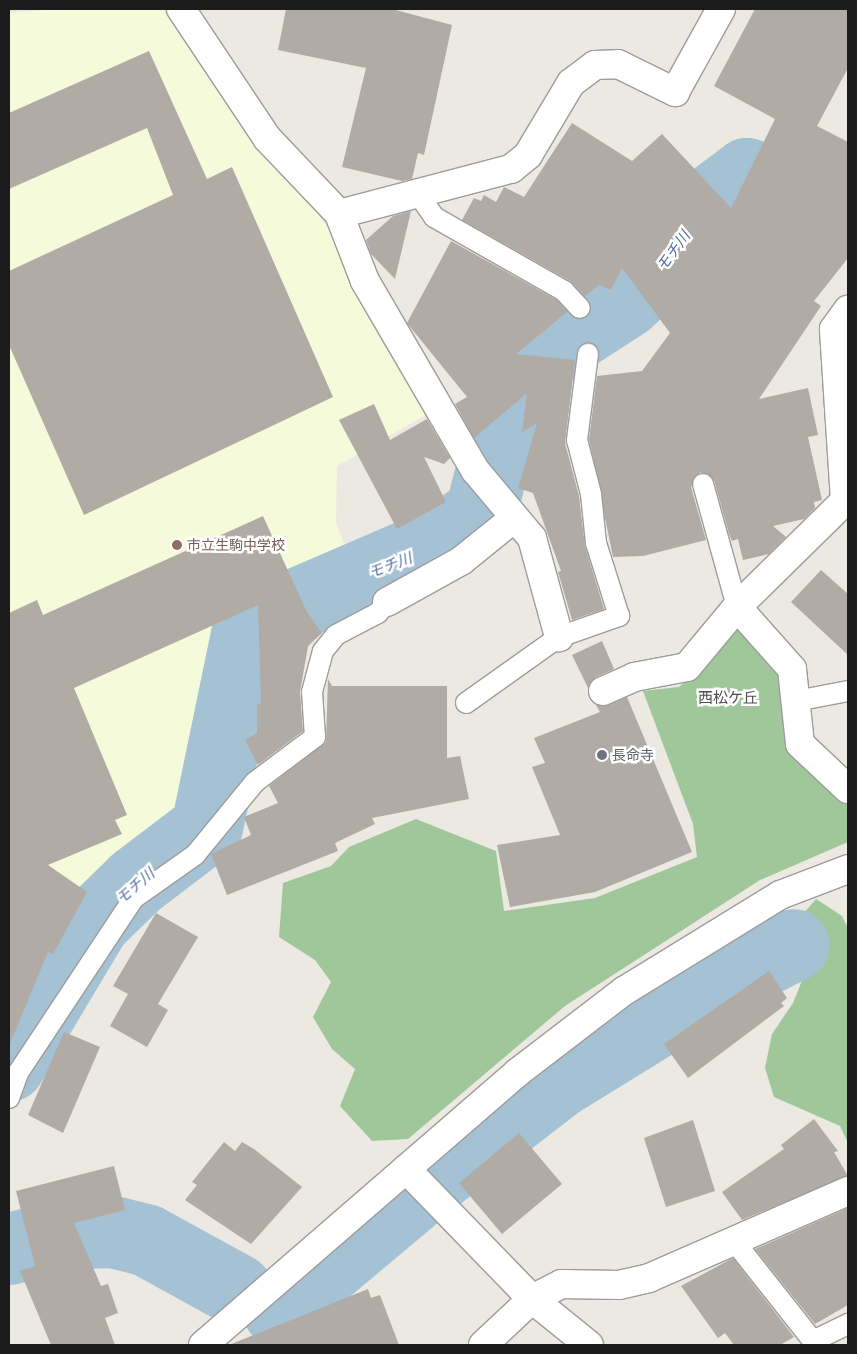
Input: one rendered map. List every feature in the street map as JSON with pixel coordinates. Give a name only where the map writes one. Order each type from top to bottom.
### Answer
[{"type":"street","points":[[339,214],[416,191],[510,169],[528,155],[571,83],[595,65],[618,64],[675,92],[721,9]]},
{"type":"street","points":[[194,13],[267,138],[339,214],[365,281],[476,470],[510,515],[532,538],[559,636]]},
{"type":"street","points":[[603,691],[634,677],[687,667],[737,607],[846,502],[834,329],[848,310]]},
{"type":"street","points":[[387,602],[462,561],[510,515]]},
{"type":"street","points":[[737,607],[792,668],[800,744],[848,789]]},
{"type":"street","points":[[202,1345],[410,1173],[518,1072],[624,991],[780,895],[848,869]]},
{"type":"street","points":[[410,1173],[532,1298],[589,1345]]},
{"type":"street","points":[[490,1342],[532,1298],[561,1284],[618,1285],[648,1278],[848,1191]]},
{"type":"lane","points":[[416,191],[434,217],[564,291],[580,308]]},
{"type":"lane","points":[[466,703],[559,636],[618,616],[596,543],[591,494],[577,440],[588,354]]},
{"type":"lane","points":[[703,484],[737,607]]},
{"type":"lane","points":[[9,1098],[18,1073],[134,898],[195,855],[255,782],[315,738],[312,692],[323,651],[336,635],[378,613],[387,602]]},
{"type":"lane","points":[[796,701],[848,691]]},
{"type":"lane","points":[[734,1241],[813,1341],[848,1324]]},
{"type":"shaded area","name":"市立生駒中学校","points":[[57,9],[164,9],[261,152],[307,197],[331,233],[353,288],[429,413],[337,466],[336,523],[353,567],[246,618],[233,636],[203,810],[79,922],[9,1041],[9,13]]},
{"type":"green space","points":[[731,627],[742,628],[782,679],[792,748],[848,806],[848,842],[760,880],[565,1006],[408,1139],[372,1141],[340,1106],[355,1069],[332,1049],[313,1017],[331,982],[315,960],[279,937],[283,883],[331,866],[349,847],[416,819],[496,851],[504,911],[595,898],[697,857],[693,824],[643,691],[679,687],[715,656]]},
{"type":"green space","points":[[816,899],[842,916],[848,928],[848,1143],[840,1126],[774,1097],[765,1068],[772,1034],[793,1003],[805,973],[806,954],[793,925]]},
{"type":"building","points":[[286,9],[392,9],[452,25],[424,155],[418,153],[412,179],[402,181],[342,167],[366,68],[278,50]]},
{"type":"building","points":[[755,9],[848,9],[848,68],[817,126],[848,142],[848,258],[814,301],[821,306],[759,399],[808,388],[818,435],[808,437],[822,500],[814,502],[815,508],[804,519],[773,526],[786,537],[769,554],[743,560],[738,539],[732,541],[729,534],[714,480],[700,472],[691,487],[706,540],[643,556],[613,557],[589,439],[597,376],[642,371],[670,333],[622,268],[611,290],[599,285],[585,296],[570,281],[462,220],[474,198],[481,201],[484,195],[496,202],[504,187],[524,197],[572,123],[632,161],[662,134],[731,208],[775,119],[714,86]]},
{"type":"building","points":[[149,51],[207,179],[232,167],[333,397],[84,515],[9,345],[9,271],[173,195],[147,128],[9,189],[9,113]]},
{"type":"building","points":[[411,211],[395,279],[371,254],[366,240],[393,216]]},
{"type":"building","points":[[451,241],[557,300],[567,312],[516,354],[575,360],[565,443],[579,496],[585,546],[604,609],[572,620],[558,572],[561,571],[533,493],[518,488],[537,423],[522,432],[527,393],[474,438],[455,404],[467,397],[407,323]]},
{"type":"building","points":[[374,404],[390,440],[427,419],[450,458],[444,464],[424,457],[446,502],[397,529],[339,420]]},
{"type":"building","points":[[263,516],[307,612],[322,633],[308,646],[300,692],[303,731],[258,765],[245,740],[257,733],[257,704],[261,704],[258,605],[74,688],[127,815],[115,820],[122,834],[48,865],[87,892],[53,954],[48,952],[9,1046],[9,613],[37,600],[43,615]]},
{"type":"building","points":[[821,570],[848,594],[848,655],[791,602]]},
{"type":"building","points":[[602,641],[614,669],[596,677],[588,688],[572,655]]},
{"type":"building","points":[[328,679],[332,686],[447,686],[447,758],[460,756],[469,799],[372,818],[375,824],[335,843],[338,851],[227,895],[211,854],[251,835],[244,817],[278,803],[269,786],[326,742]]},
{"type":"building","points":[[627,697],[692,852],[595,892],[510,907],[497,845],[560,835],[532,767],[545,763],[534,738],[600,712],[596,705],[609,705]]},
{"type":"building","points":[[156,913],[198,937],[158,1004],[168,1010],[147,1047],[110,1026],[128,994],[113,986]]},
{"type":"building","points":[[769,971],[787,998],[781,1003],[784,1006],[688,1078],[664,1044]]},
{"type":"building","points":[[64,1032],[100,1047],[63,1133],[28,1115]]},
{"type":"building","points":[[814,1119],[838,1151],[834,1152],[848,1176],[742,1220],[722,1192],[784,1149],[781,1145]]},
{"type":"building","points":[[693,1120],[715,1191],[666,1207],[644,1138]]},
{"type":"building","points":[[519,1133],[562,1184],[502,1234],[459,1183]]},
{"type":"building","points":[[224,1142],[235,1151],[242,1142],[254,1149],[302,1187],[251,1244],[185,1200],[197,1185],[192,1182]]},
{"type":"building","points":[[114,1166],[125,1210],[74,1223],[101,1286],[108,1284],[118,1313],[105,1318],[115,1345],[51,1345],[20,1271],[35,1266],[16,1191]]},
{"type":"building","points":[[848,1208],[848,1305],[815,1324],[755,1249]]},
{"type":"building","points":[[733,1258],[794,1337],[780,1345],[734,1345],[725,1333],[718,1338],[681,1286]]},
{"type":"building","points":[[368,1289],[371,1298],[380,1295],[399,1345],[229,1345]]},
{"type":"waterway","name":"モチ川","points":[[9,1066],[95,922],[136,882],[207,828],[247,635],[274,614],[439,543],[481,512],[518,372],[626,302],[666,265],[703,207],[747,174],[804,197],[841,189],[848,177]]},
{"type":"waterway","points":[[278,1310],[440,1174],[559,1082],[718,984],[794,945]]},
{"type":"waterway","points":[[9,1249],[74,1233],[113,1232],[146,1240],[237,1290]]},
{"type":"place","name":"市立生駒中学校","points":[[177,545]]},
{"type":"place","name":"長命寺","points":[[602,755]]},
{"type":"district","name":"西松ケ丘","points":[[728,698]]}]
